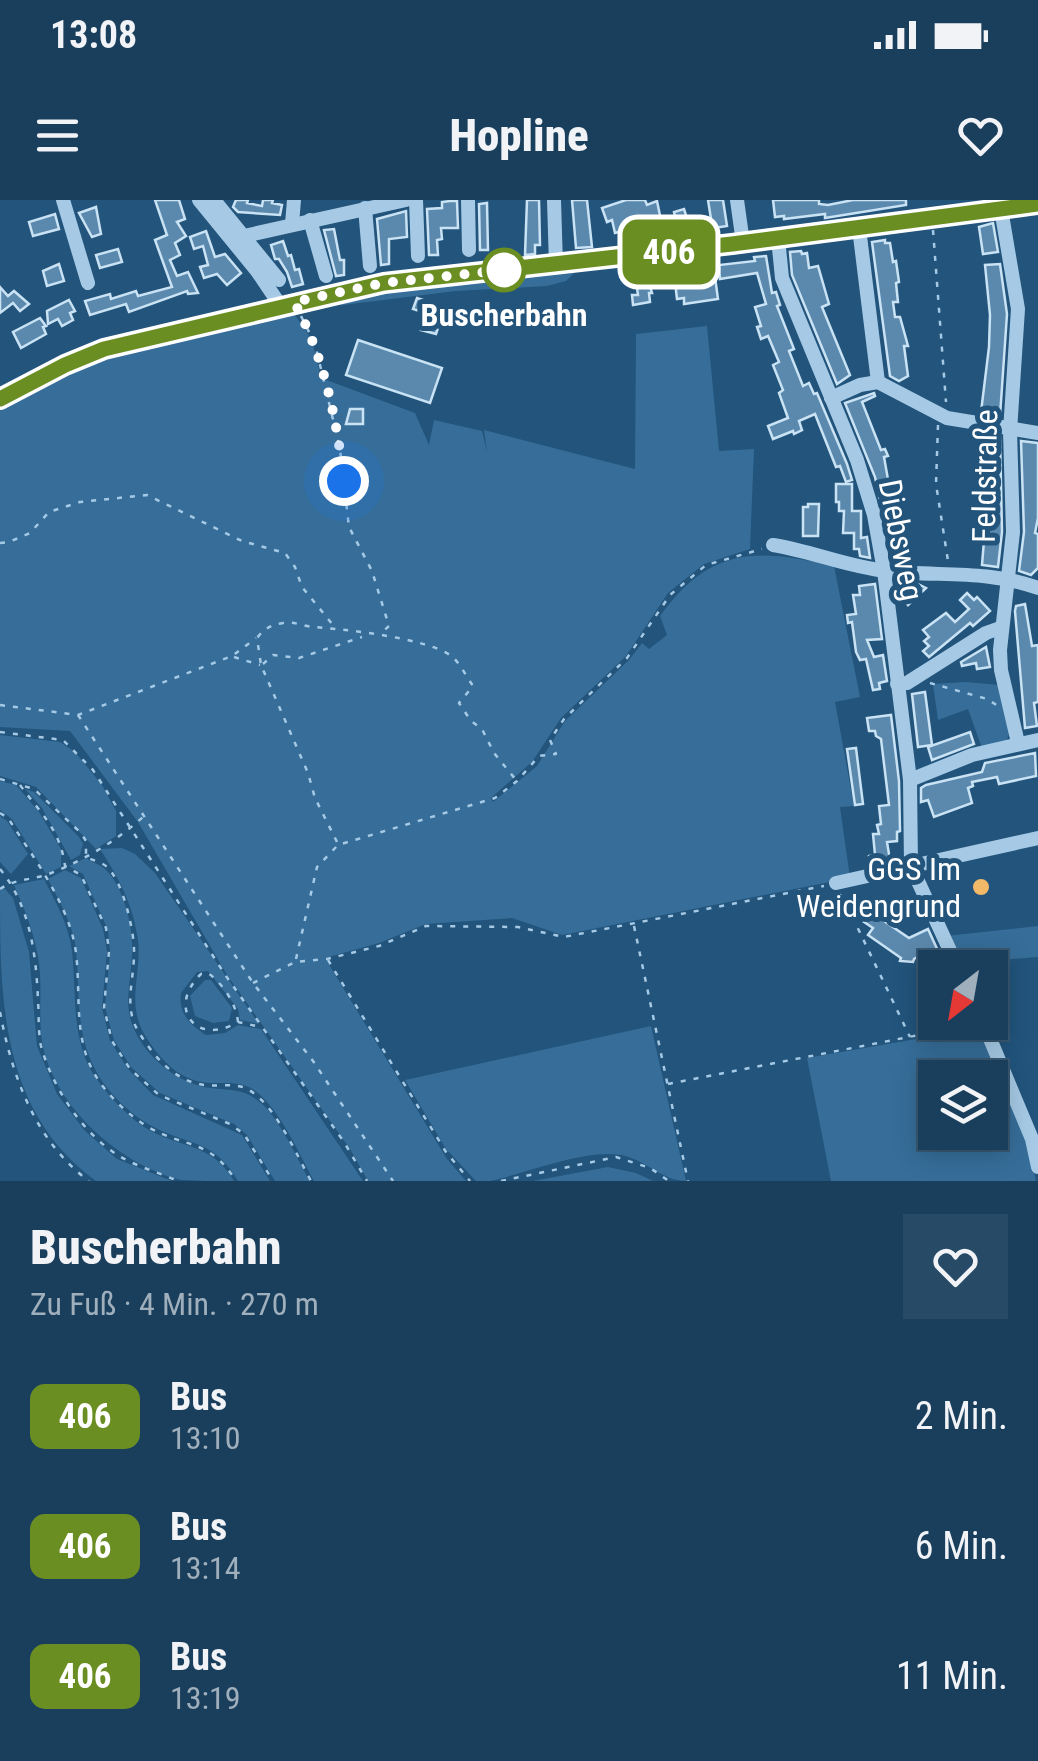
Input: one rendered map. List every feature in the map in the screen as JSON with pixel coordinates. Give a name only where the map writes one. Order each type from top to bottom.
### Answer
[{"type":"main road","points":[[0,399],[104,349],[384,283],[556,266],[1038,204]]},
{"type":"street","points":[[62,200],[88,282]]},
{"type":"street","points":[[199,200],[287,304]]},
{"type":"street","points":[[214,200],[279,280]]},
{"type":"street","points":[[292,224],[294,200]]},
{"type":"street","points":[[244,236],[406,200]]},
{"type":"street","points":[[416,200],[418,256]]},
{"type":"street","points":[[468,200],[469,250]]},
{"type":"street","points":[[554,200],[556,266]]},
{"type":"street","points":[[736,200],[742,243]]},
{"type":"street","points":[[365,208],[370,266]]},
{"type":"street","name":"Feldstraße","points":[[1001,208],[1018,309],[1010,431],[1013,532],[1000,628],[1001,670],[1018,742]]},
{"type":"street","points":[[310,220],[326,276]]},
{"type":"street","points":[[859,228],[878,382]]},
{"type":"street","name":"Diebsweg","points":[[778,238],[782,278],[868,497],[884,572],[910,780],[911,866]]},
{"type":"street","points":[[832,398],[860,385],[878,382],[943,416],[1038,433]]},
{"type":"street","points":[[773,545],[884,572],[1009,578],[1038,588]]},
{"type":"street","points":[[897,684],[907,683],[1000,628]]},
{"type":"street","points":[[910,780],[972,755],[1038,740]]},
{"type":"street","points":[[836,883],[1038,838]]},
{"type":"street","points":[[911,866],[950,950]]},
{"type":"street","points":[[990,1040],[1032,1139],[1038,1167]]},
{"type":"path","points":[[932,219],[943,416],[935,452],[936,484],[949,573]]},
{"type":"path","points":[[287,304],[315,344],[340,449],[349,527],[372,571],[387,616],[389,626],[379,635]]},
{"type":"path","points":[[0,542],[30,533],[49,512],[80,502],[147,495],[242,541],[285,553],[302,587],[334,626]]},
{"type":"path","points":[[296,962],[317,867],[338,845],[495,798],[539,756],[556,754],[550,740],[564,719],[627,658],[670,595],[706,566],[773,545]]},
{"type":"path","points":[[0,705],[78,715],[232,656],[265,628],[288,622],[334,626],[422,644],[451,655],[473,686],[459,703],[517,781]]},
{"type":"path","points":[[262,665],[273,655],[300,658],[321,654],[365,635]]},
{"type":"path","points":[[257,638],[262,665],[338,845]]},
{"type":"path","points":[[232,656],[262,665]]},
{"type":"path","points":[[919,675],[937,687],[999,707],[1008,704]]},
{"type":"path","points":[[78,715],[253,983],[313,1061],[392,1181]]},
{"type":"path","points":[[0,732],[54,738],[68,744],[93,770],[226,976],[344,1142],[366,1181]]},
{"type":"path","points":[[0,778],[34,789],[81,833],[86,841],[86,857]]},
{"type":"path","points":[[19,784],[64,849],[66,866]]},
{"type":"path","points":[[0,813],[8,818],[45,875],[62,911],[74,946],[80,1038],[95,1074],[119,1104],[148,1127],[210,1151],[222,1159],[236,1181]]},
{"type":"path","points":[[0,888],[45,875],[86,857],[132,828],[145,815]]},
{"type":"path","points":[[86,857],[108,868],[121,892],[132,927],[130,993],[134,1025],[151,1050],[172,1074],[199,1084],[244,1088],[266,1104],[312,1181]]},
{"type":"path","points":[[66,866],[82,875],[106,928],[109,951],[104,1008],[112,1041],[130,1068],[159,1095],[230,1124],[244,1134],[273,1181]]},
{"type":"path","points":[[0,869],[11,882],[26,916],[36,956],[41,1044],[60,1091],[93,1134],[120,1157],[178,1181]]},
{"type":"path","points":[[253,983],[296,962],[380,946],[426,926],[518,927],[564,937],[836,883],[910,1037]]},
{"type":"path","points":[[634,924],[688,1181]]},
{"type":"path","points":[[327,959],[446,1152],[470,1181]]},
{"type":"path","points":[[238,1022],[237,1010],[208,973],[201,974],[185,992],[184,1004],[191,1022],[207,1032],[224,1030],[238,1022],[262,1027]]},
{"type":"path","points":[[0,1012],[21,1092],[57,1153],[89,1181]]},
{"type":"path","points":[[668,1084],[918,1035]]},
{"type":"path","points":[[501,1181],[616,1156],[650,1168],[669,1181]]},
{"type":"shaded area","points":[[574,273],[566,281],[547,286],[331,303],[368,291]]},
{"type":"shaded area","points":[[290,308],[312,340],[321,378],[415,413],[429,445],[434,420],[482,431],[487,452],[484,430],[635,469],[636,334],[707,326],[719,451],[754,449],[750,549],[704,564],[668,593],[626,656],[561,718],[532,762],[491,798],[493,802],[537,766],[565,721],[642,643],[649,649],[667,635],[660,616],[697,576],[737,558],[758,555],[834,566],[860,697],[835,702],[854,806],[840,807],[850,878],[562,935],[512,918],[426,924],[379,943],[325,958],[447,1159],[466,1181],[368,1181],[350,1149],[227,975],[138,822],[70,731],[0,727],[0,409],[76,368],[146,344]]},
{"type":"shaded area","points":[[933,684],[999,685],[1010,730],[1007,740],[982,748],[968,709],[938,720]]},
{"type":"shaded area","points":[[0,735],[60,742],[75,752],[102,785],[116,811],[116,836],[96,849],[36,787],[0,776]]},
{"type":"shaded area","points":[[0,781],[16,785],[39,812],[61,849],[61,867],[46,874],[12,819],[0,810]]},
{"type":"shaded area","points":[[25,789],[34,792],[79,837],[83,844],[80,855],[71,860],[42,808]]},
{"type":"shaded area","points":[[0,816],[28,854],[11,874],[0,862]]},
{"type":"shaded area","points":[[122,848],[135,854],[155,873],[259,1024],[240,1020],[238,1009],[208,971],[197,972],[181,993],[186,1018],[206,1035],[225,1033],[238,1025],[261,1029],[363,1181],[314,1181],[286,1130],[259,1094],[241,1084],[190,1079],[173,1069],[152,1046],[136,1013],[139,953],[133,915],[100,849]]},
{"type":"shaded area","points":[[86,858],[113,878],[127,910],[132,946],[128,1007],[143,1044],[158,1062],[187,1081],[238,1091],[261,1103],[281,1129],[310,1181],[275,1181],[247,1135],[234,1124],[160,1093],[131,1067],[114,1040],[105,1007],[108,930],[83,874],[69,866]]},
{"type":"shaded area","points":[[65,870],[81,878],[103,929],[107,951],[102,1008],[110,1041],[128,1069],[153,1095],[242,1135],[270,1181],[238,1181],[209,1150],[135,1115],[100,1079],[81,1027],[72,932],[48,879]]},
{"type":"shaded area","points":[[44,879],[70,941],[78,1033],[96,1078],[137,1122],[204,1152],[225,1168],[234,1181],[181,1180],[135,1161],[92,1129],[59,1088],[42,1041],[36,948],[14,885]]},
{"type":"shaded area","points":[[4,888],[13,898],[29,952],[37,1046],[57,1094],[85,1131],[117,1159],[172,1181],[96,1181],[64,1153],[40,1121],[23,1087],[5,1012],[0,931],[0,890]]},
{"type":"shaded area","points":[[1038,926],[1038,957],[1008,959],[1008,950],[953,950],[946,936]]},
{"type":"shaded area","points":[[205,980],[211,980],[232,1008],[229,1021],[213,1023],[195,1016],[190,996]]},
{"type":"shaded area","points":[[651,1026],[686,1181],[669,1178],[630,1157],[607,1154],[476,1181],[446,1149],[405,1080]]},
{"type":"shaded area","points":[[918,1039],[984,1040],[993,1060],[918,1060],[918,1150],[1008,1150],[1008,1096],[1028,1143],[1036,1181],[831,1181],[807,1058]]},
{"type":"shaded area","points":[[608,1167],[653,1181],[533,1181]]},
{"type":"building","points":[[155,200],[179,200],[185,219],[177,222],[186,236],[175,243],[180,255],[170,260],[177,276],[188,272],[198,293],[187,291],[129,312],[126,304],[90,315],[85,301],[110,294],[111,299],[136,291],[138,296],[172,287],[155,240],[167,235]]},
{"type":"building","points":[[236,200],[262,206],[263,200],[273,200],[272,203],[282,205],[280,215],[238,212],[233,207]]},
{"type":"building","points":[[527,200],[539,200],[540,245],[535,245],[535,254],[525,255]]},
{"type":"building","points":[[572,200],[587,200],[592,247],[576,248]]},
{"type":"building","points":[[626,200],[645,200],[647,205],[657,201],[663,230],[653,231],[652,223],[615,233],[612,220],[607,222],[602,208]]},
{"type":"building","points":[[708,200],[723,200],[727,226],[701,230],[700,220],[711,219]]},
{"type":"building","points":[[773,200],[819,200],[819,204],[828,205],[853,200],[906,200],[906,205],[825,218],[825,214],[784,219],[775,217]]},
{"type":"building","points":[[457,201],[458,228],[441,228],[438,255],[429,255],[427,209]]},
{"type":"building","points":[[487,203],[488,250],[480,250],[479,204]]},
{"type":"building","points":[[96,207],[101,234],[92,237],[79,213]]},
{"type":"building","points":[[684,209],[690,228],[678,230],[674,212]]},
{"type":"building","points":[[406,211],[407,237],[389,239],[389,264],[381,265],[377,219]]},
{"type":"building","points":[[55,214],[59,229],[33,236],[29,222]]},
{"type":"building","points":[[993,223],[998,252],[983,254],[979,227]]},
{"type":"building","points":[[334,229],[340,260],[344,260],[344,275],[336,276],[324,230]]},
{"type":"building","points":[[206,231],[215,257],[225,254],[241,273],[227,285],[217,274],[204,278],[200,267],[208,265],[203,246],[194,249],[190,237]]},
{"type":"building","points":[[283,241],[303,284],[292,287],[287,272],[275,259],[271,245]]},
{"type":"building","points":[[872,242],[890,243],[893,262],[896,261],[899,282],[898,302],[893,302],[895,317],[900,317],[908,346],[904,346],[908,376],[899,381],[890,376]]},
{"type":"building","points":[[118,249],[122,262],[100,268],[96,255]]},
{"type":"building","points":[[790,252],[807,253],[809,268],[818,266],[829,304],[822,307],[850,375],[837,384],[792,275]]},
{"type":"building","points":[[766,256],[772,293],[776,292],[780,305],[777,306],[794,349],[789,351],[803,386],[809,383],[817,393],[852,480],[846,482],[840,466],[836,467],[815,414],[799,421],[802,430],[794,434],[793,431],[773,439],[768,426],[788,418],[773,365],[779,362],[768,336],[761,339],[757,327],[761,326],[755,307],[766,304],[757,273],[720,279],[719,265]]},
{"type":"building","points":[[59,264],[64,281],[47,286],[43,271]]},
{"type":"building","points":[[1000,264],[1007,314],[1000,416],[981,412],[990,315],[985,265]]},
{"type":"building","points":[[646,273],[652,293],[650,302],[633,305],[632,295],[638,295],[635,274]]},
{"type":"building","points":[[715,277],[718,299],[684,304],[684,298],[677,299],[675,282]]},
{"type":"building","points":[[0,287],[8,296],[14,291],[29,304],[20,311],[13,303],[0,313]]},
{"type":"building","points":[[417,298],[435,304],[431,315],[413,309]]},
{"type":"building","points":[[69,300],[75,311],[70,313],[73,320],[62,326],[58,319],[48,324],[47,311]]},
{"type":"building","points":[[425,314],[441,319],[436,334],[421,330]]},
{"type":"building","points":[[40,318],[46,334],[21,348],[13,332]]},
{"type":"building","points":[[358,340],[442,368],[430,403],[346,375]]},
{"type":"building","points":[[874,393],[862,402],[881,450],[885,449],[888,456],[884,457],[889,485],[895,484],[910,556],[903,562],[893,561],[875,477],[845,403]]},
{"type":"building","points":[[350,409],[363,409],[363,424],[346,424]]},
{"type":"building","points":[[988,437],[1000,437],[1002,532],[998,567],[982,565],[986,516],[982,494],[987,493],[987,478],[982,478],[983,440],[988,441]]},
{"type":"building","points":[[1021,441],[1038,443],[1038,568],[1031,575],[1019,571],[1024,532]]},
{"type":"building","points":[[836,484],[852,484],[852,511],[861,511],[861,538],[867,537],[870,558],[860,556],[859,549],[854,549],[854,533],[843,533],[844,511],[839,511],[836,502]]},
{"type":"building","points":[[819,504],[818,536],[803,536],[803,507]]},
{"type":"building","points":[[875,584],[882,639],[867,640],[874,657],[883,655],[887,681],[873,690],[866,659],[860,660],[856,652],[852,622],[848,623],[847,615],[856,614],[853,595],[860,595],[859,586]]},
{"type":"building","points":[[918,584],[926,588],[908,605],[903,598]]},
{"type":"building","points":[[967,593],[974,600],[977,597],[990,611],[929,657],[923,651],[929,646],[924,641],[929,637],[923,630],[946,613],[955,622],[969,609],[960,600]]},
{"type":"building","points":[[1025,604],[1032,646],[1038,645],[1038,702],[1034,703],[1037,726],[1025,728],[1015,611],[1016,606]]},
{"type":"building","points":[[986,647],[990,667],[977,669],[976,663],[962,666],[961,662]]},
{"type":"building","points":[[925,692],[932,745],[918,747],[912,694]]},
{"type":"building","points":[[891,715],[900,831],[897,841],[887,842],[890,860],[870,865],[869,856],[875,855],[873,834],[879,834],[877,825],[881,824],[879,806],[889,805],[881,739],[875,731],[869,731],[867,718]]},
{"type":"building","points":[[970,732],[974,744],[932,760],[928,747]]},
{"type":"building","points":[[856,748],[863,804],[855,805],[847,749]]},
{"type":"building","points":[[1035,753],[1036,776],[999,784],[997,777],[972,782],[973,786],[968,788],[972,803],[934,817],[928,800],[921,802],[921,788],[926,785],[982,772],[985,763]]},
{"type":"building","points":[[871,912],[909,938],[928,929],[938,950],[918,950],[913,962],[900,961],[868,935],[873,928],[864,922]]},
{"type":"bus line","name":"406","points":[[0,399],[104,349],[384,283],[556,266],[1038,204]]},
{"type":"place","name":"Buscherbahn","points":[[504,270]]},
{"type":"place","name":"GGS Im Weidengrund","points":[[981,887]]},
{"type":"route","points":[[344,481],[315,344],[294,302],[384,283],[504,270]]}]
